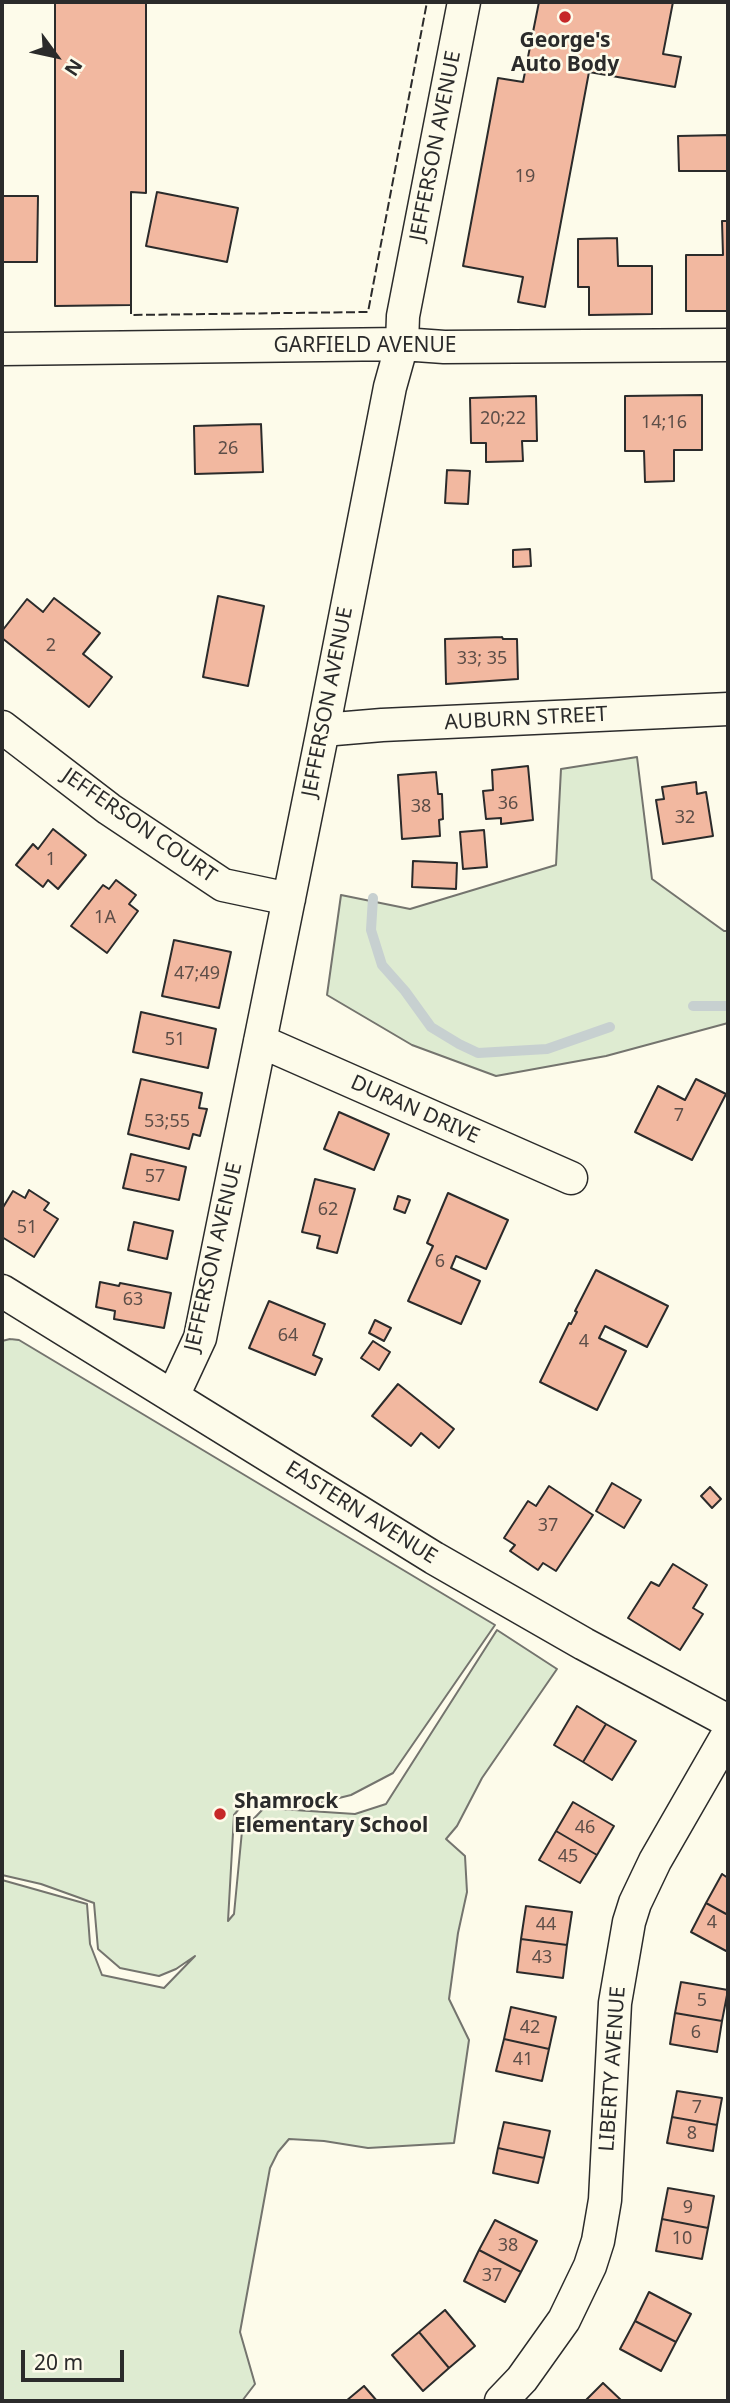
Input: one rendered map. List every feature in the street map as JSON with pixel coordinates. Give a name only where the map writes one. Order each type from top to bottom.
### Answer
[{"type":"street","name":"JEFFERSON AVENUE","points":[[173,1396],[200,1338],[390,387],[402,344],[403,316],[464,2]]},
{"type":"street","name":"GARFIELD AVENUE","points":[[2,349],[402,344],[444,347],[728,345]]},
{"type":"street","name":"AUBURN STREET","points":[[323,730],[728,709]]},
{"type":"street","name":"JEFFERSON COURT","points":[[2,727],[109,809],[223,885],[289,899]]},
{"type":"street","name":"DURAN DRIVE","points":[[260,1041],[570,1178]]},
{"type":"street","name":"EASTERN AVENUE","points":[[2,1291],[434,1558],[584,1644],[728,1721]]},
{"type":"street","name":"LIBERTY AVENUE","points":[[501,2401],[522,2379],[564,2320],[590,2266],[598,2241],[605,2200],[615,2003],[629,1922],[655,1861],[728,1734]]},
{"type":"green space","points":[[637,757],[652,879],[724,931],[728,931],[728,1023],[606,1056],[496,1076],[412,1045],[327,995],[341,895],[410,909],[556,865],[561,769]]},
{"type":"green space","name":"Shamrock Elementary School","points":[[19,1340],[495,1625],[393,1773],[351,1795],[319,1803],[284,1803],[265,1797],[247,1799],[234,1815],[228,1921],[234,1914],[242,1831],[264,1808],[355,1814],[386,1804],[497,1630],[557,1669],[482,1778],[457,1826],[446,1839],[465,1856],[467,1892],[449,1999],[469,2040],[454,2143],[368,2148],[289,2139],[278,2152],[270,2168],[240,2332],[255,2384],[242,2401],[2,2401],[2,1880],[87,1904],[90,1944],[102,1975],[164,1988],[195,1956],[176,1969],[159,1976],[120,1968],[98,1949],[94,1903],[41,1884],[2,1875],[2,1341]]},
{"type":"building","points":[[55,2],[146,2],[146,193],[131,192],[131,305],[55,306]]},
{"type":"building","points":[[539,2],[673,2],[663,54],[681,57],[675,87],[589,72],[545,307],[518,302],[523,277],[463,266],[498,78],[523,82]]},
{"type":"building","points":[[728,135],[728,171],[679,171],[678,136]]},
{"type":"building","points":[[157,192],[238,208],[227,262],[146,246]]},
{"type":"building","points":[[2,196],[38,196],[37,262],[2,262]]},
{"type":"building","points":[[722,221],[728,221],[728,311],[686,311],[686,255],[723,255]]},
{"type":"building","points":[[617,238],[618,266],[652,266],[652,314],[589,315],[589,287],[578,287],[578,239]]},
{"type":"building","points":[[702,395],[702,450],[674,450],[674,481],[645,482],[644,451],[625,451],[625,396]]},
{"type":"building","points":[[536,396],[537,441],[522,441],[523,461],[486,462],[486,443],[471,443],[470,398]]},
{"type":"building","points":[[261,424],[263,472],[195,474],[194,426]]},
{"type":"building","points":[[447,470],[470,471],[468,504],[445,503]]},
{"type":"building","points":[[530,549],[531,566],[513,567],[513,550]]},
{"type":"building","points":[[218,596],[264,606],[248,686],[203,677]]},
{"type":"building","points":[[54,598],[100,633],[83,654],[112,677],[89,707],[2,638],[2,631],[27,599],[43,612]]},
{"type":"building","points":[[445,639],[517,639],[518,679],[446,684]]},
{"type":"building","points":[[528,766],[533,820],[501,824],[501,818],[486,819],[483,791],[493,790],[492,770]]},
{"type":"building","points":[[436,772],[438,794],[442,794],[443,819],[439,820],[440,836],[402,839],[398,775]]},
{"type":"building","points":[[696,782],[697,794],[706,792],[713,836],[663,844],[656,800],[664,799],[662,787]]},
{"type":"building","points":[[53,829],[86,855],[58,889],[48,880],[43,887],[16,865],[33,844],[38,849]]},
{"type":"building","points":[[484,830],[487,867],[463,869],[460,832]]},
{"type":"building","points":[[413,861],[457,863],[456,889],[412,887]]},
{"type":"building","points":[[116,880],[136,895],[129,904],[138,911],[107,953],[71,926],[103,885],[109,889]]},
{"type":"building","points":[[174,940],[231,952],[219,1008],[162,996]]},
{"type":"building","points":[[141,1012],[216,1029],[208,1068],[133,1052]]},
{"type":"building","points":[[141,1079],[202,1093],[199,1108],[207,1109],[200,1136],[193,1134],[189,1149],[128,1134]]},
{"type":"building","points":[[696,1079],[726,1094],[692,1160],[635,1132],[658,1086],[685,1100]]},
{"type":"building","points":[[339,1112],[389,1134],[374,1170],[324,1149]]},
{"type":"building","points":[[131,1154],[186,1167],[179,1200],[123,1188]]},
{"type":"building","points":[[315,1179],[355,1189],[337,1253],[317,1248],[320,1236],[302,1232]]},
{"type":"building","points":[[29,1190],[49,1203],[44,1210],[58,1219],[34,1257],[2,1237],[2,1209],[13,1191],[25,1198]]},
{"type":"building","points":[[448,1193],[508,1220],[486,1269],[456,1256],[451,1268],[480,1281],[461,1324],[408,1301],[433,1246],[427,1243]]},
{"type":"building","points":[[398,1196],[410,1200],[405,1213],[394,1209]]},
{"type":"building","points":[[134,1222],[173,1231],[167,1259],[128,1250]]},
{"type":"building","points":[[596,1270],[668,1306],[647,1347],[605,1326],[599,1338],[626,1351],[597,1410],[540,1382]]},
{"type":"building","points":[[100,1282],[171,1293],[164,1328],[114,1319],[115,1311],[96,1307]]},
{"type":"building","points":[[269,1301],[325,1324],[313,1355],[322,1359],[315,1375],[249,1348]]},
{"type":"building","points":[[375,1320],[391,1328],[384,1341],[369,1333]]},
{"type":"building","points":[[373,1341],[390,1352],[379,1370],[361,1358]]},
{"type":"building","points":[[398,1384],[454,1429],[439,1448],[421,1433],[411,1446],[372,1416]]},
{"type":"building","points":[[612,1483],[641,1500],[624,1528],[596,1511]]},
{"type":"building","points":[[549,1486],[593,1515],[556,1571],[543,1563],[538,1570],[510,1551],[515,1545],[504,1538],[528,1501],[536,1506]]},
{"type":"building","points":[[710,1487],[721,1499],[712,1508],[701,1496]]},
{"type":"building","points":[[673,1564],[707,1585],[693,1608],[703,1614],[680,1650],[628,1618],[651,1582],[659,1586]]},
{"type":"building","points":[[577,1706],[606,1724],[583,1762],[554,1745]]},
{"type":"building","points":[[606,1724],[636,1741],[612,1780],[583,1762]]},
{"type":"building","points":[[573,1802],[614,1826],[597,1855],[556,1831]]},
{"type":"building","points":[[556,1831],[597,1855],[580,1883],[539,1860]]},
{"type":"building","points":[[722,1874],[728,1878],[728,1915],[706,1903]]},
{"type":"building","points":[[706,1903],[728,1915],[728,1952],[691,1932]]},
{"type":"building","points":[[526,1906],[572,1912],[567,1945],[521,1939]]},
{"type":"building","points":[[521,1939],[567,1945],[563,1978],[517,1972]]},
{"type":"building","points":[[681,1982],[728,1990],[722,2021],[675,2013]]},
{"type":"building","points":[[511,2007],[556,2017],[549,2049],[504,2039]]},
{"type":"building","points":[[675,2013],[722,2021],[717,2052],[670,2044]]},
{"type":"building","points":[[504,2039],[549,2049],[542,2081],[496,2071]]},
{"type":"building","points":[[677,2091],[722,2098],[717,2125],[672,2117]]},
{"type":"building","points":[[672,2117],[717,2125],[713,2151],[667,2143]]},
{"type":"building","points":[[504,2122],[550,2131],[544,2158],[498,2148]]},
{"type":"building","points":[[498,2148],[544,2158],[538,2183],[493,2173]]},
{"type":"building","points":[[668,2188],[714,2196],[708,2228],[662,2219]]},
{"type":"building","points":[[662,2219],[708,2228],[702,2259],[656,2251]]},
{"type":"building","points":[[495,2220],[537,2241],[521,2272],[479,2250]]},
{"type":"building","points":[[479,2250],[521,2272],[505,2302],[464,2281]]},
{"type":"building","points":[[649,2292],[691,2314],[676,2342],[635,2321]]},
{"type":"building","points":[[445,2310],[475,2346],[449,2368],[419,2332]]},
{"type":"building","points":[[635,2321],[676,2342],[661,2371],[620,2349]]},
{"type":"building","points":[[419,2332],[449,2368],[423,2391],[392,2355]]},
{"type":"building","points":[[603,2383],[622,2401],[585,2401]]},
{"type":"building","points":[[364,2386],[377,2401],[346,2401]]},
{"type":"waterway","points":[[373,898],[371,930],[382,965],[431,1027],[459,1044],[478,1053],[547,1049],[610,1027]]},
{"type":"waterway","points":[[693,1006],[728,1006]]},
{"type":"fence","points":[[131,305],[131,315],[368,312],[427,2]]},
{"type":"place","name":"George's Auto Body","points":[[565,17]]},
{"type":"place","name":"Shamrock Elementary School","points":[[220,1814]]}]
